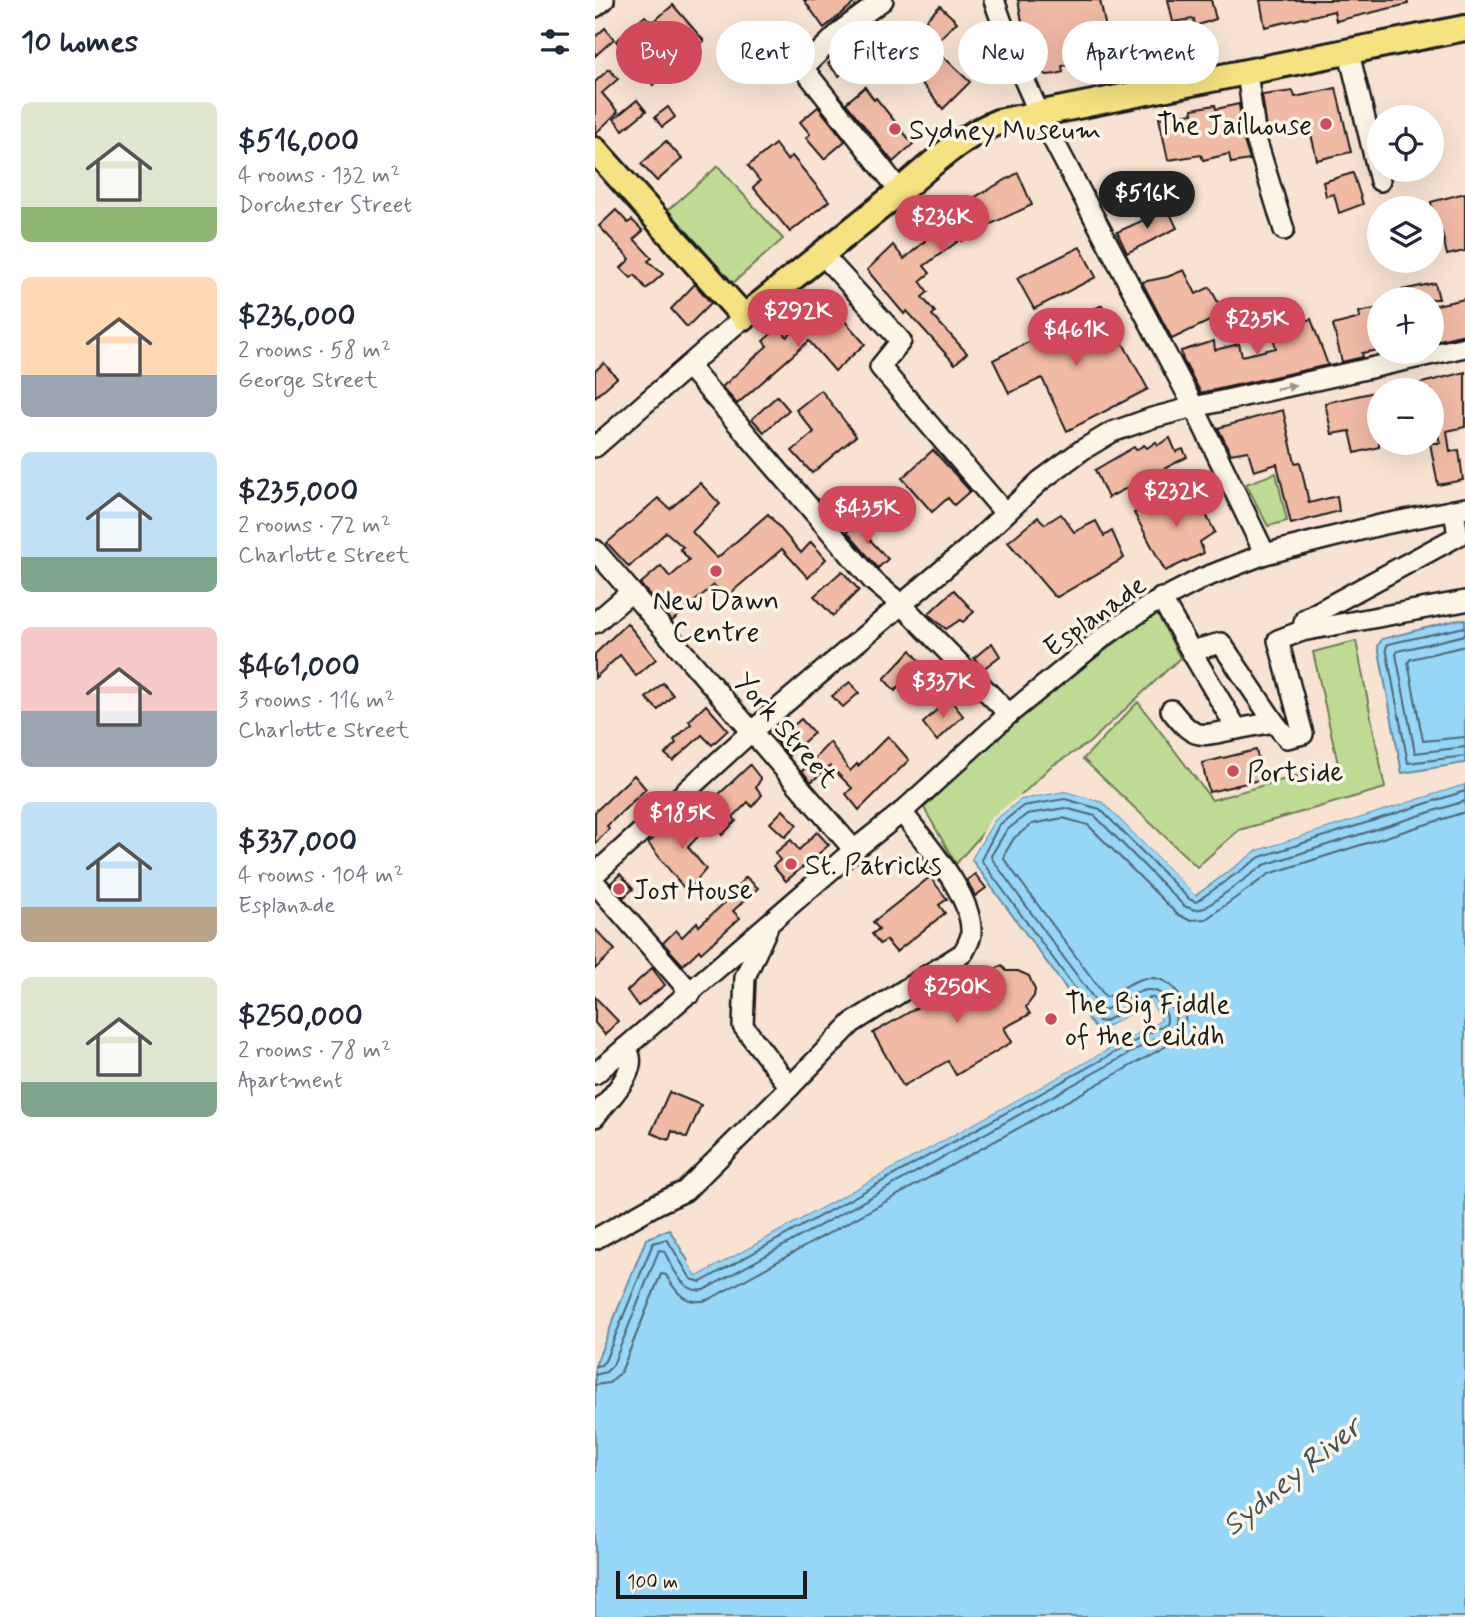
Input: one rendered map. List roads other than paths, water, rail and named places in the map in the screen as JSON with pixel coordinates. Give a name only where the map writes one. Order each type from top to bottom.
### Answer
[{"type":"main road","points":[[595,150],[744,317],[940,156],[967,136],[998,122],[1465,28]]},
{"type":"street","points":[[595,7],[604,0]]},
{"type":"street","points":[[883,0],[842,30],[803,68],[900,191]]},
{"type":"street","points":[[994,0],[1038,113],[1206,430],[1265,554]]},
{"type":"street","points":[[1349,53],[1367,127]]},
{"type":"street","points":[[1247,72],[1256,139],[1284,230]]},
{"type":"street","points":[[822,254],[901,341],[880,367],[1005,513]]},
{"type":"street","points":[[595,447],[744,317]]},
{"type":"street","points":[[595,874],[752,731],[972,545],[1040,481],[1082,450],[1112,432],[1152,418],[1465,347]]},
{"type":"street","points":[[688,366],[873,581],[902,605],[1009,715]]},
{"type":"street","points":[[1301,631],[1304,619],[1458,536],[1460,509]]},
{"type":"street","name":"Esplanade","points":[[595,1074],[854,850],[902,812],[1009,715],[1107,635],[1161,598],[1265,554],[1380,525],[1460,509]]},
{"type":"street","name":"York Street","points":[[595,550],[854,850]]},
{"type":"street","points":[[595,623],[631,592]]},
{"type":"street","points":[[1161,598],[1237,729]]},
{"type":"street","points":[[1191,651],[1221,643],[1287,738],[1303,734],[1278,640],[1301,631],[1465,601]]},
{"type":"street","points":[[1171,710],[1187,730],[1201,736],[1275,722]]},
{"type":"street","points":[[595,1239],[685,1191],[852,1023],[963,953],[972,936],[969,913],[954,884],[902,812]]},
{"type":"street","points":[[595,883],[691,993]]},
{"type":"street","points":[[771,921],[745,977],[743,1026],[790,1087]]},
{"type":"street","points":[[595,1117],[628,1075],[632,1064],[625,1048]]},
{"type":"water","points":[[1465,620],[1465,763],[1402,773],[1378,646],[1382,639]]},
{"type":"water","name":"Sydney River","points":[[1465,784],[1465,1617],[595,1617],[595,1366],[646,1239],[669,1229],[697,1276],[1161,1020],[1151,1004],[1098,1032],[971,859],[994,820],[1021,799],[1065,791],[1103,802],[1196,895],[1257,850]]},
{"type":"place","name":"The Jailhouse","points":[[1326,124]]},
{"type":"place","name":"Sydney Museum","points":[[895,129]]},
{"type":"place","name":"New Dawn Centre","points":[[716,571]]},
{"type":"place","name":"Portside","points":[[1233,771]]},
{"type":"place","name":"St. Patricks","points":[[791,864]]},
{"type":"place","name":"Jost House","points":[[619,889]]},
{"type":"place","name":"The Big Fiddle of the Ceilidh","points":[[1051,1019]]}]
